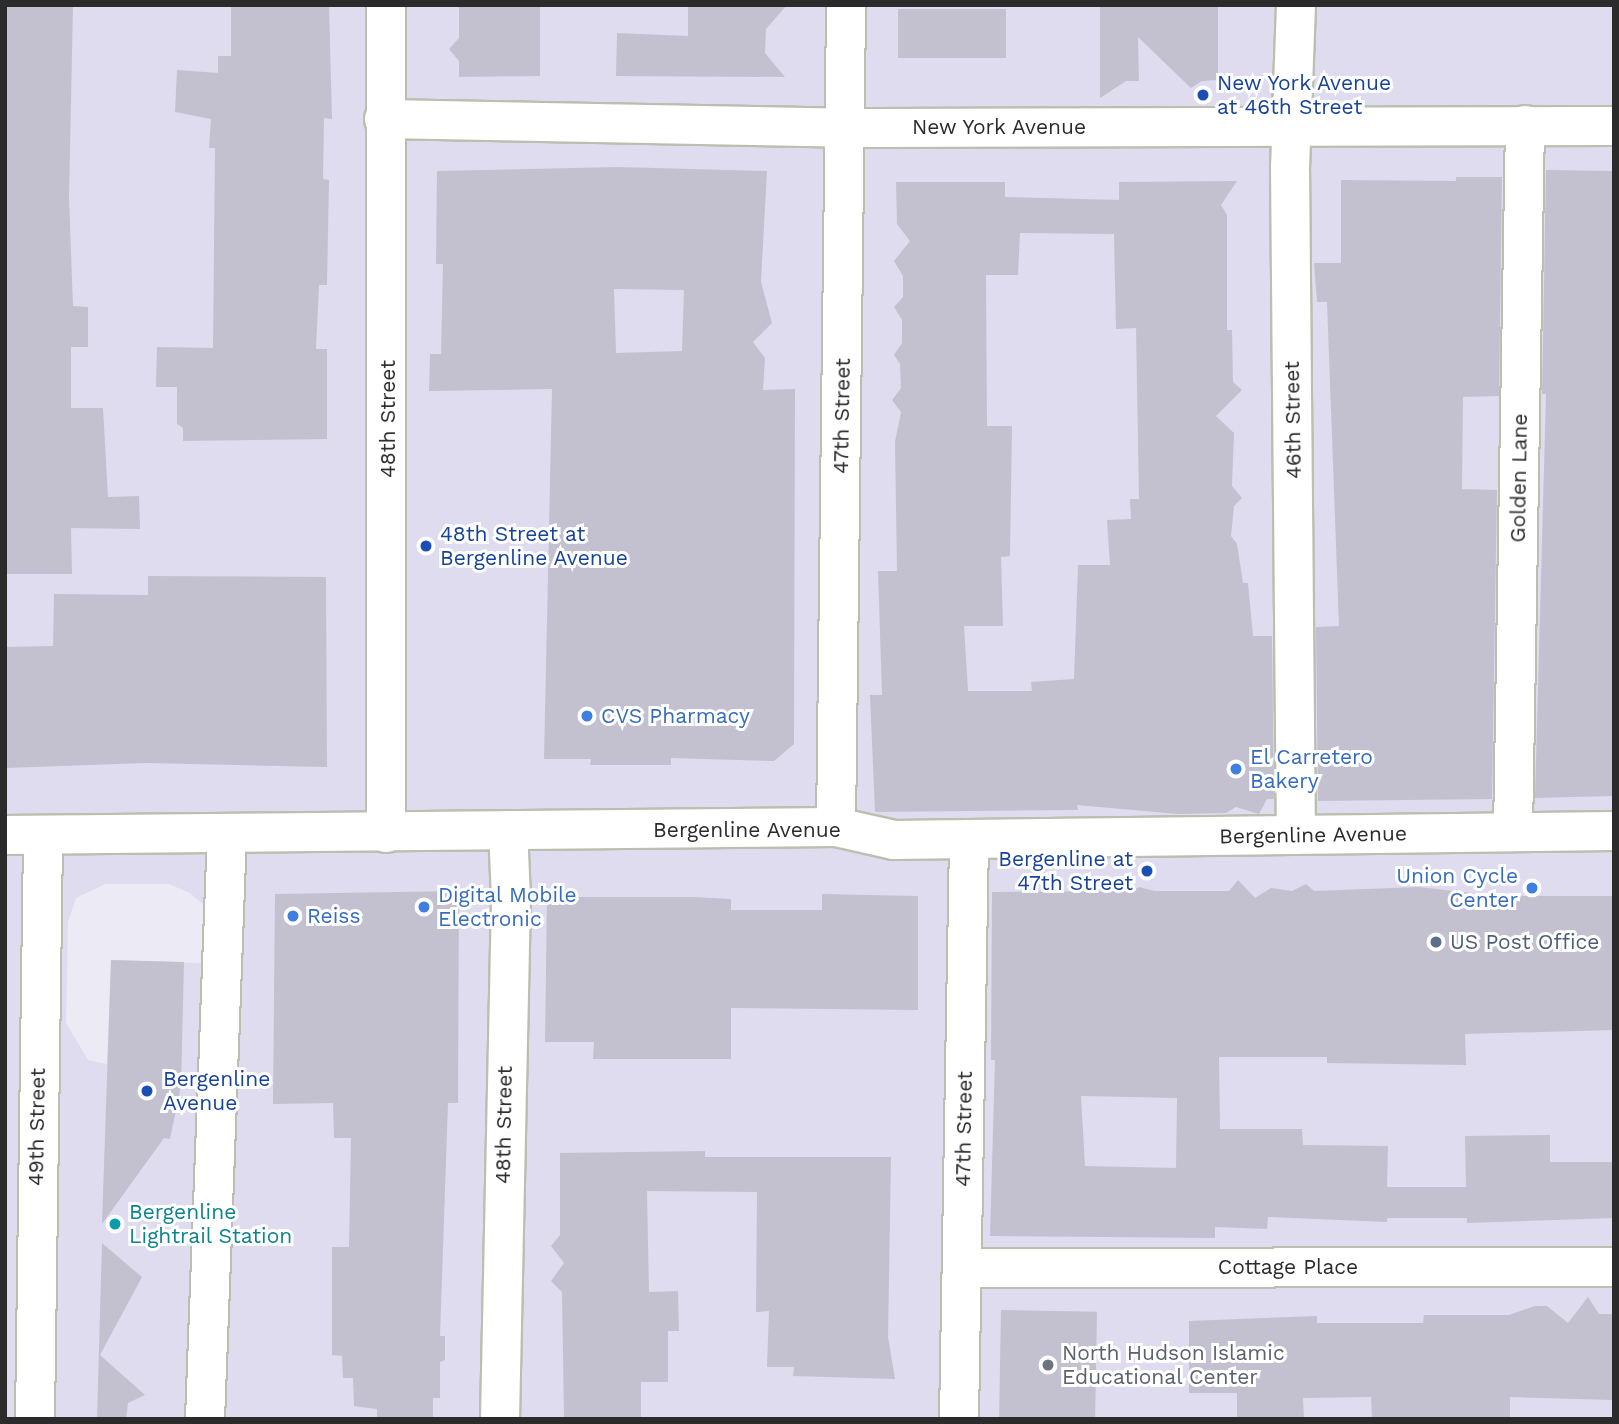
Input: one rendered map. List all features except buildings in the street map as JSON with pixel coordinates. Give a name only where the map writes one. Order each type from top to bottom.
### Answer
[{"type":"street","name":"48th Street","points":[[386,5],[384,119],[389,424],[386,833]]},
{"type":"street","name":"47th Street","points":[[836,827],[846,5]]},
{"type":"street","name":"46th Street","points":[[1296,5],[1293,126],[1296,835]]},
{"type":"street","name":"New York Avenue","points":[[384,119],[846,128],[1614,126]]},
{"type":"street","name":"Golden Lane","points":[[1513,832],[1525,125]]},
{"type":"street","name":"Bergenline Avenue","points":[[5,835],[836,827],[894,840],[1614,831]]},
{"type":"street","name":"48th Street","points":[[500,1419],[511,898],[508,830]]},
{"type":"street","points":[[205,1419],[227,833]]},
{"type":"street","name":"49th Street","points":[[35,1419],[20,1273],[43,836]]},
{"type":"street","name":"47th Street","points":[[959,1419],[969,839]]},
{"type":"street","name":"Cottage Place","points":[[962,1268],[1614,1267]]},
{"type":"shaded area","points":[[105,884],[169,884],[190,893],[205,906],[201,963],[111,960],[107,1064],[88,1060],[66,1023],[68,922],[76,898]]},
{"type":"place","name":"New York Avenue at 46th Street","points":[[1203,95]]},
{"type":"place","name":"48th Street at Bergenline Avenue","points":[[426,546]]},
{"type":"place","name":"CVS Pharmacy","points":[[587,716]]},
{"type":"place","name":"El Carretero Bakery","points":[[1236,769]]},
{"type":"place","name":"Bergenline at 47th Street","points":[[1147,871]]},
{"type":"place","name":"Union Cycle Center","points":[[1532,888]]},
{"type":"place","name":"Digital Mobile Electronic","points":[[424,907]]},
{"type":"place","name":"Reiss","points":[[293,916]]},
{"type":"place","name":"US Post Office","points":[[1436,942]]},
{"type":"place","name":"Bergenline Avenue","points":[[147,1091]]},
{"type":"place","name":"Bergenline Lightrail Station","points":[[115,1224]]},
{"type":"place","name":"North Hudson Islamic Educational Center","points":[[1048,1365]]}]
